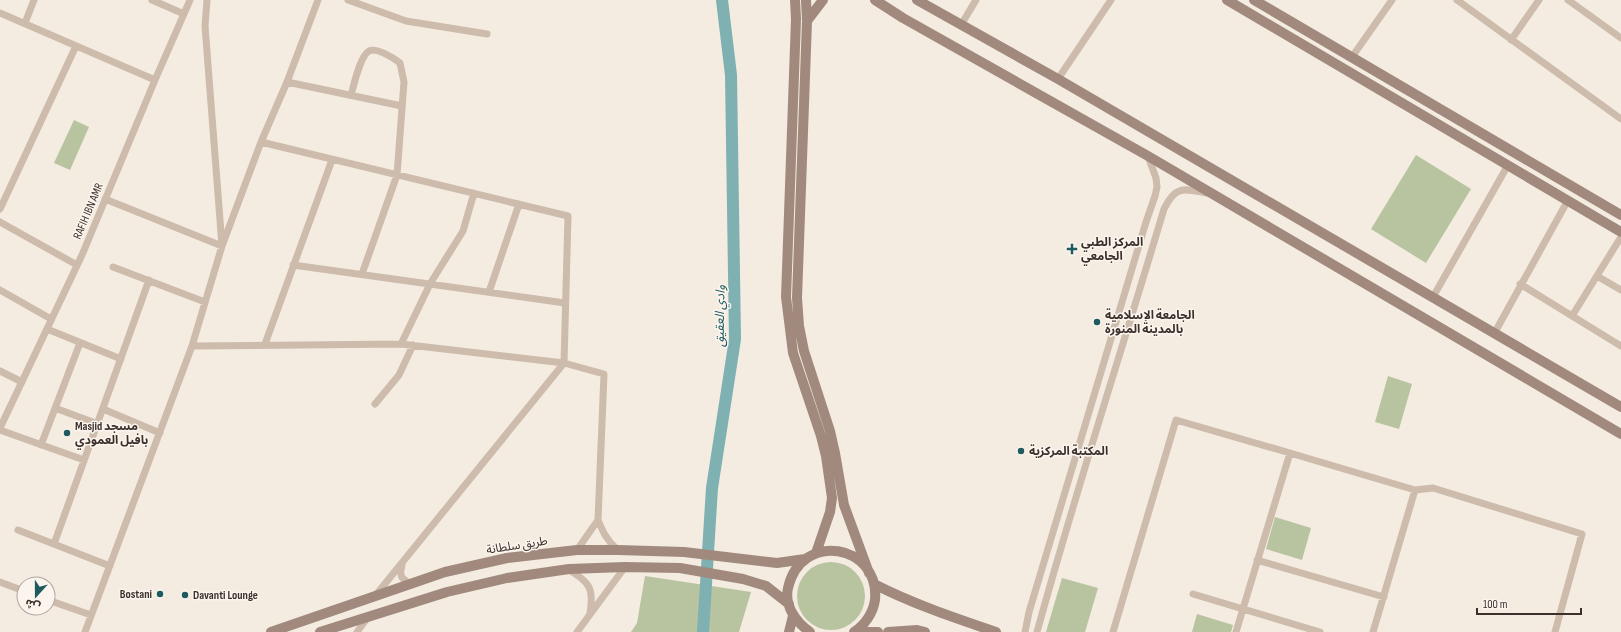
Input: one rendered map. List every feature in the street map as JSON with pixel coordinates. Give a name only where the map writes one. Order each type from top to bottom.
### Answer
[{"type":"main road","points":[[795,0],[796,19],[786,297],[793,353],[821,436],[826,456],[832,498],[830,512],[816,553]]},
{"type":"main road","points":[[806,0],[807,21],[797,298],[799,326],[804,350],[830,431],[844,505],[869,573]]},
{"type":"main road","points":[[807,21],[823,0]]},
{"type":"main road","points":[[869,0],[1148,156],[1621,434]]},
{"type":"main road","points":[[875,0],[903,18]]},
{"type":"main road","points":[[917,0],[1058,79],[1621,407]]},
{"type":"main road","points":[[1227,0],[1621,232]]},
{"type":"main road","points":[[1254,0],[1621,215]]},
{"type":"main road","name":"طريق سلطانة","points":[[271,632],[445,572],[507,558],[577,550],[646,550],[684,552],[777,563],[805,559]]},
{"type":"main road","points":[[810,632],[801,626],[793,616],[789,604],[788,591],[790,579],[796,568],[805,559],[816,553],[830,551],[843,552],[856,558],[866,567],[874,584],[874,605],[869,617],[854,632]]},
{"type":"main road","points":[[320,632],[339,629],[368,617],[447,592],[508,578],[569,570],[625,567],[680,568],[743,579],[766,586],[789,604]]},
{"type":"main road","points":[[874,584],[911,601],[996,632]]},
{"type":"main road","points":[[789,632],[793,616]]},
{"type":"main road","points":[[888,632],[916,630],[925,632]]},
{"type":"main road","points":[[854,632],[878,632]]},
{"type":"street","points":[[25,23],[34,0]]},
{"type":"street","points":[[152,0],[184,14]]},
{"type":"street","name":"RAFIH IBN AMR","points":[[0,429],[77,265],[190,0]]},
{"type":"street","points":[[207,0],[205,26],[222,246]]},
{"type":"street","points":[[85,632],[192,346],[222,246],[261,142],[287,82],[318,0]]},
{"type":"street","points":[[348,0],[406,21],[487,34]]},
{"type":"street","points":[[961,25],[976,0]]},
{"type":"street","points":[[1058,79],[1111,0]]},
{"type":"street","points":[[1352,57],[1392,0]]},
{"type":"street","points":[[1457,0],[1621,120]]},
{"type":"street","points":[[1511,40],[1539,0]]},
{"type":"street","points":[[1568,0],[1621,38]]},
{"type":"street","points":[[0,13],[155,80]]},
{"type":"street","points":[[0,209],[76,46]]},
{"type":"street","points":[[351,95],[362,59],[368,51],[372,50],[391,56],[400,63],[404,82],[397,175],[362,274]]},
{"type":"street","points":[[287,82],[402,106]]},
{"type":"street","points":[[261,142],[568,216],[564,363],[375,596]]},
{"type":"street","points":[[1024,632],[1157,187],[1156,178],[1148,156]]},
{"type":"street","points":[[265,344],[332,160]]},
{"type":"street","points":[[1433,298],[1508,166]]},
{"type":"street","points":[[1037,632],[1065,532],[1158,227],[1169,197],[1179,190],[1190,190],[1212,194]]},
{"type":"street","points":[[401,344],[430,284],[463,231],[474,193]]},
{"type":"street","points":[[105,199],[222,246]]},
{"type":"street","points":[[1494,334],[1520,284],[1568,200]]},
{"type":"street","points":[[489,292],[519,204]]},
{"type":"street","points":[[0,222],[77,265]]},
{"type":"street","points":[[1146,222],[1158,227]]},
{"type":"street","points":[[1572,316],[1621,237]]},
{"type":"street","points":[[293,265],[565,303]]},
{"type":"street","points":[[113,266],[205,302]]},
{"type":"street","points":[[1597,276],[1621,290]]},
{"type":"street","points":[[54,544],[149,280]]},
{"type":"street","points":[[1520,284],[1621,346]]},
{"type":"street","points":[[0,290],[51,319]]},
{"type":"street","points":[[47,329],[121,359]]},
{"type":"street","points":[[41,445],[80,343]]},
{"type":"street","points":[[192,346],[265,344],[401,344],[564,363],[604,374],[598,520],[608,541],[618,550]]},
{"type":"street","points":[[375,404],[399,375],[413,345]]},
{"type":"street","points":[[0,371],[22,382]]},
{"type":"street","points":[[55,408],[98,424]]},
{"type":"street","points":[[103,409],[160,433]]},
{"type":"street","points":[[1113,632],[1176,420],[1415,490],[1433,488],[1582,534],[1554,632]]},
{"type":"street","points":[[0,429],[84,460]]},
{"type":"street","points":[[1236,632],[1290,453]]},
{"type":"street","points":[[1374,632],[1415,490]]},
{"type":"street","points":[[577,550],[598,520]]},
{"type":"street","points":[[18,530],[110,566]]},
{"type":"street","points":[[1257,560],[1384,597]]},
{"type":"street","points":[[404,561],[400,574],[401,579],[410,584]]},
{"type":"street","points":[[577,632],[625,567]]},
{"type":"street","points":[[569,570],[580,576],[588,585],[592,593],[590,615]]},
{"type":"street","points":[[0,582],[16,588]]},
{"type":"street","points":[[1193,594],[1320,632]]},
{"type":"street","points":[[56,603],[91,615]]},
{"type":"street","points":[[357,632],[368,617]]},
{"type":"green space","points":[[74,120],[89,127],[70,170],[54,163]]},
{"type":"green space","points":[[1416,155],[1471,189],[1426,263],[1371,229]]},
{"type":"green space","points":[[1388,376],[1412,384],[1399,429],[1375,422]]},
{"type":"green space","points":[[1275,517],[1311,528],[1302,560],[1266,549]]},
{"type":"green space","points":[[831,562],[844,565],[855,572],[862,583],[865,596],[862,609],[855,620],[844,627],[831,630],[818,627],[807,620],[800,609],[797,596],[800,583],[807,572],[818,565]]},
{"type":"green space","points":[[645,576],[751,592],[739,632],[631,632],[637,623]]},
{"type":"green space","points":[[1062,578],[1098,588],[1085,632],[1046,632]]},
{"type":"green space","points":[[1197,614],[1233,625],[1231,632],[1192,632]]},
{"type":"waterway","name":"وادي العقيق","points":[[703,632],[712,488],[735,339],[731,75],[722,0]]},
{"type":"place","name":"المركز الطبي الجامعي","points":[[1072,249]]},
{"type":"place","name":"الجامعة الإسلامية بالمدينة المنورة","points":[[1097,322]]},
{"type":"place","name":"Masjid مسجد بافيل العمودي","points":[[67,433]]},
{"type":"place","name":"المكتبة المركزية","points":[[1021,451]]},
{"type":"place","name":"Bostani","points":[[160,594]]},
{"type":"place","name":"Davanti Lounge","points":[[185,595]]}]
